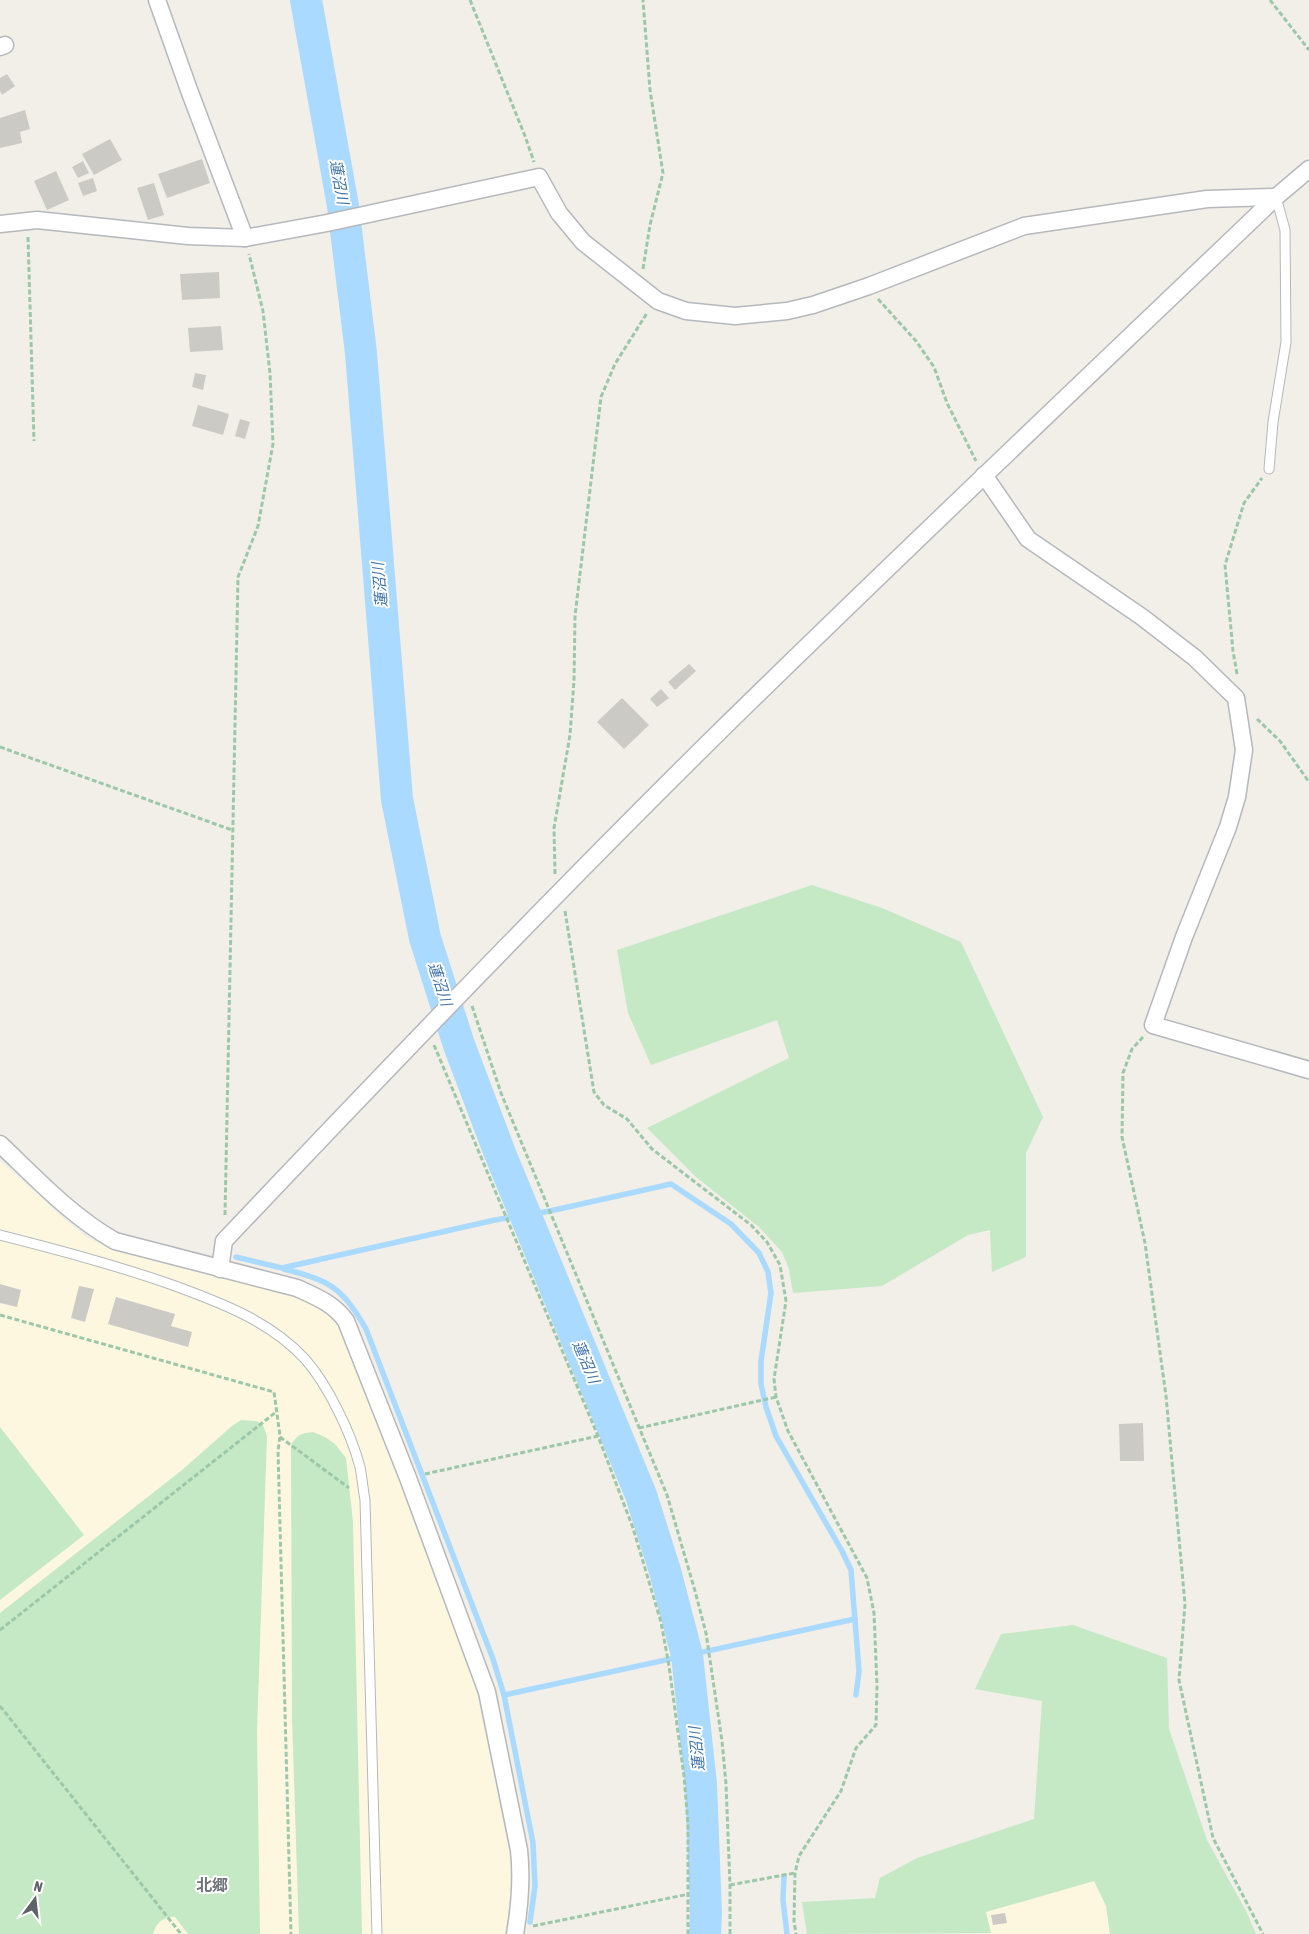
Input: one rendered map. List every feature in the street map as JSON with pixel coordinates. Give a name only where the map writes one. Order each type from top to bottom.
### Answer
[{"type":"street","points":[[157,0],[189,90],[246,238]]},
{"type":"street","points":[[220,1269],[224,1241],[431,1023],[555,897],[712,740],[984,475],[1276,197],[1309,169]]},
{"type":"street","points":[[0,224],[37,220],[188,236],[246,238],[539,177],[559,213],[583,242],[658,301],[686,310],[735,316],[787,311],[813,305],[869,286],[1024,226],[1208,199],[1276,197]]},
{"type":"street","points":[[984,475],[1028,539],[1142,617],[1194,658],[1236,698],[1244,750],[1238,797],[1184,937],[1153,1025],[1309,1070]]},
{"type":"street","points":[[0,1144],[75,1215],[107,1237],[122,1243],[297,1288],[322,1299],[340,1312],[346,1322],[408,1478],[488,1692],[519,1850],[521,1876],[516,1932]]},
{"type":"lane","points":[[1269,470],[1273,422],[1286,342],[1285,230],[1276,197]]},
{"type":"lane","points":[[0,1235],[79,1254],[227,1305],[282,1339],[306,1360],[320,1380],[343,1422],[360,1468],[365,1500],[377,1934]]},
{"type":"path","points":[[470,0],[525,136],[539,177]]},
{"type":"path","points":[[640,287],[650,225],[663,173],[650,90],[643,0]]},
{"type":"path","points":[[1270,0],[1309,50]]},
{"type":"path","points":[[27,221],[34,441]]},
{"type":"path","points":[[224,1241],[238,577],[258,526],[273,444],[270,374],[263,311],[246,238]]},
{"type":"path","points":[[869,286],[877,298],[916,341],[934,368],[947,403],[984,475]]},
{"type":"path","points":[[658,301],[643,316],[615,364],[600,397],[575,616],[574,680],[570,735],[554,828],[555,897],[564,905],[594,1092],[604,1105],[627,1118],[652,1149],[751,1225],[768,1242],[780,1265],[786,1301],[774,1379],[776,1397],[788,1431],[867,1578],[874,1613],[878,1686],[876,1724],[856,1748],[841,1791],[799,1856],[795,1873],[794,1921],[796,1934]]},
{"type":"path","points":[[1269,470],[1244,503],[1225,565],[1233,651],[1239,682],[1236,698],[1280,742],[1309,782]]},
{"type":"path","points":[[0,747],[232,830]]},
{"type":"path","points":[[467,986],[476,1021],[501,1093],[667,1495],[706,1634],[722,1741],[726,1784],[730,1934]]},
{"type":"path","points":[[431,1023],[501,1208],[598,1436],[633,1528],[661,1622],[668,1657],[684,1776],[688,1824],[688,1934]]},
{"type":"path","points":[[1153,1025],[1132,1049],[1123,1073],[1122,1137],[1145,1243],[1166,1396],[1185,1604],[1179,1680],[1213,1838],[1263,1934]]},
{"type":"path","points":[[0,1315],[274,1392],[280,1436],[278,1451],[290,1934]]},
{"type":"path","points":[[639,1428],[776,1397]]},
{"type":"path","points":[[0,1630],[276,1412]]},
{"type":"path","points":[[280,1436],[365,1500]]},
{"type":"path","points":[[430,1473],[598,1436]]},
{"type":"path","points":[[0,1706],[181,1934]]},
{"type":"path","points":[[730,1885],[795,1873]]},
{"type":"path","points":[[516,1932],[689,1894]]},
{"type":"shaded area","points":[[0,1161],[87,1238],[109,1248],[304,1299],[324,1309],[340,1329],[412,1507],[475,1683],[514,1875],[505,1934],[0,1934]]},
{"type":"shaded area","points":[[1094,1881],[1106,1906],[1110,1934],[985,1934],[991,1933],[985,1912]]},
{"type":"green space","points":[[812,885],[882,908],[961,942],[1043,1117],[1026,1153],[1026,1257],[992,1272],[990,1230],[968,1235],[882,1286],[793,1293],[789,1269],[782,1252],[759,1227],[696,1177],[647,1128],[789,1058],[777,1020],[651,1065],[628,1013],[617,950]]},
{"type":"green space","points":[[241,1420],[257,1421],[263,1425],[267,1436],[257,1731],[260,1934],[188,1934],[175,1917],[171,1917],[161,1921],[153,1934],[0,1934],[0,1613],[182,1470]]},
{"type":"green space","points":[[0,1427],[84,1535],[0,1600]]},
{"type":"green space","points":[[313,1432],[335,1444],[346,1458],[353,1522],[362,1934],[299,1934],[292,1718],[291,1445],[300,1435]]},
{"type":"green space","points":[[1073,1625],[1167,1658],[1169,1729],[1207,1840],[1246,1911],[1256,1934],[1110,1934],[1106,1906],[1094,1881],[986,1912],[991,1933],[807,1934],[802,1902],[875,1898],[880,1878],[917,1858],[1034,1819],[1042,1701],[975,1689],[1001,1634]]},
{"type":"building","points":[[7,74],[15,86],[2,95],[0,91],[0,78]]},
{"type":"building","points":[[25,110],[30,129],[20,132],[22,143],[0,148],[0,118]]},
{"type":"building","points":[[110,139],[122,160],[94,175],[82,154]]},
{"type":"building","points":[[202,159],[210,183],[167,198],[158,174]]},
{"type":"building","points":[[83,161],[89,173],[78,178],[72,167]]},
{"type":"building","points":[[56,171],[69,200],[47,210],[34,181]]},
{"type":"building","points":[[93,178],[97,191],[83,196],[78,183]]},
{"type":"building","points":[[154,183],[164,215],[148,220],[137,188]]},
{"type":"building","points":[[219,272],[220,298],[182,300],[180,274]]},
{"type":"building","points":[[221,326],[223,350],[190,352],[188,328]]},
{"type":"building","points":[[195,373],[206,375],[203,390],[192,387]]},
{"type":"building","points":[[198,405],[229,414],[223,435],[192,426]]},
{"type":"building","points":[[240,419],[250,422],[245,439],[235,436]]},
{"type":"building","points":[[689,664],[696,671],[675,690],[668,682]]},
{"type":"building","points":[[661,689],[669,698],[657,707],[650,699]]},
{"type":"building","points":[[622,698],[649,725],[624,749],[597,722]]},
{"type":"building","points":[[0,1284],[21,1290],[17,1307],[0,1303]]},
{"type":"building","points":[[79,1286],[94,1289],[85,1322],[71,1318]]},
{"type":"building","points":[[116,1297],[175,1314],[171,1326],[192,1332],[188,1347],[108,1324]]},
{"type":"building","points":[[1143,1423],[1144,1461],[1120,1461],[1119,1424]]},
{"type":"building","points":[[1005,1913],[1007,1923],[993,1925],[991,1915]]},
{"type":"waterway","name":"蓮沼川","points":[[306,0],[343,206],[361,353],[397,799],[425,938],[459,1045],[501,1156],[641,1495],[665,1571],[687,1655],[701,1784],[706,1913],[705,1934]]},
{"type":"waterway","points":[[236,1257],[282,1268],[495,1220],[550,1211],[671,1184],[731,1224],[759,1253],[768,1272],[771,1293],[761,1361],[761,1384],[766,1407],[776,1436],[851,1570],[859,1671],[856,1695]]},
{"type":"waterway","points":[[284,1269],[313,1277],[333,1287],[349,1303],[366,1329],[493,1659],[504,1695],[533,1843],[535,1886],[530,1922]]},
{"type":"waterway","points":[[504,1695],[855,1619]]},
{"type":"waterway","points":[[784,1876],[783,1900],[787,1934]]},
{"type":"district","name":"北郷","points":[[212,1885]]}]
